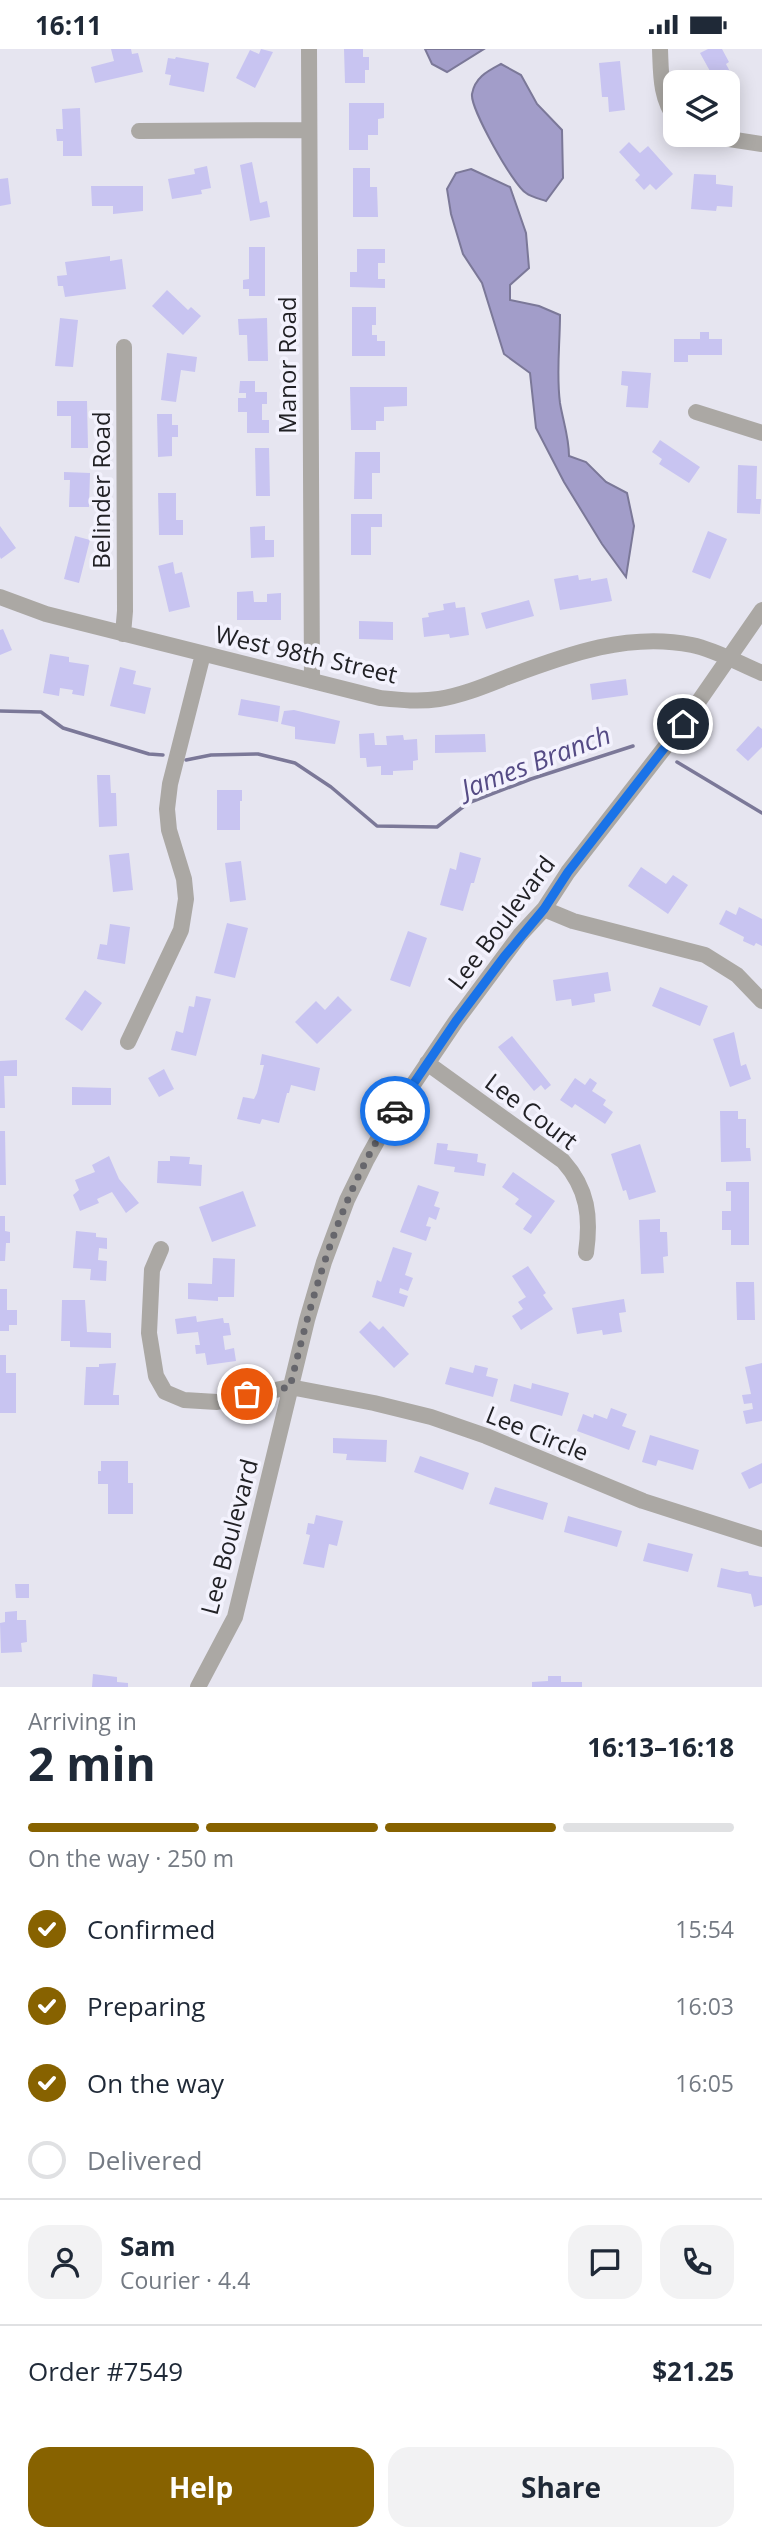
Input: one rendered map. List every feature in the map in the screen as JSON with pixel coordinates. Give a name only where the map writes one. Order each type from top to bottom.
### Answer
[{"type":"street","name":"Manor Road","points":[[309,49],[312,681]]},
{"type":"street","points":[[660,49],[663,93]]},
{"type":"street","points":[[139,131],[309,130]]},
{"type":"street","points":[[740,141],[762,144]]},
{"type":"street","name":"Belinder Road","points":[[123,633],[124,347]]},
{"type":"street","points":[[696,412],[762,433]]},
{"type":"street","name":"West 98th Street","points":[[0,597],[22,607],[380,698],[422,701],[467,693],[558,658],[597,646],[627,642],[695,645],[762,673]]},
{"type":"street","name":"Lee Boulevard","points":[[198,1687],[234,1617],[317,1285],[347,1200],[387,1123],[520,935],[544,909],[568,872],[675,735],[762,610]]},
{"type":"street","points":[[128,1042],[183,921],[186,899],[184,879],[171,841],[167,809],[170,784],[203,654]]},
{"type":"street","points":[[544,909],[573,921],[705,955],[737,975],[762,1001]]},
{"type":"street","name":"Lee Court","points":[[427,1063],[563,1161],[577,1177],[587,1210],[586,1253]]},
{"type":"street","points":[[161,1249],[152,1270],[149,1333],[156,1376],[165,1392],[184,1400],[217,1402],[290,1387]]},
{"type":"street","name":"Lee Circle","points":[[290,1387],[431,1417],[486,1436],[643,1501],[762,1539]]},
{"type":"shaded area","points":[[425,49],[484,49],[447,72],[432,64]]},
{"type":"shaded area","points":[[501,64],[521,75],[537,104],[562,130],[563,178],[546,201],[533,197],[520,187],[503,162],[473,102],[472,94],[479,79]]},
{"type":"shaded area","points":[[471,169],[510,187],[526,233],[529,268],[510,285],[510,300],[539,306],[560,315],[559,392],[569,456],[586,462],[606,482],[627,493],[634,526],[626,577],[564,482],[536,428],[530,373],[504,354],[482,283],[463,254],[447,189],[456,173]]},
{"type":"building","points":[[111,49],[131,49],[132,54],[138,53],[143,72],[95,83],[91,67],[114,61]]},
{"type":"building","points":[[261,49],[273,52],[255,88],[236,78],[250,50],[259,54]]},
{"type":"building","points":[[344,49],[363,49],[363,57],[369,57],[365,83],[345,83]]},
{"type":"building","points":[[708,49],[722,49],[729,62],[726,64],[729,70],[709,70],[700,53]]},
{"type":"building","points":[[168,58],[209,63],[204,92],[169,85],[171,75],[165,74]]},
{"type":"building","points":[[620,61],[625,110],[609,112],[608,97],[602,97],[599,63]]},
{"type":"building","points":[[349,103],[384,103],[384,118],[378,119],[378,135],[368,135],[368,150],[349,150]]},
{"type":"building","points":[[80,108],[82,156],[63,156],[63,141],[57,141],[56,129],[63,129],[62,109]]},
{"type":"building","points":[[629,142],[640,153],[648,146],[673,174],[656,190],[650,184],[644,190],[635,180],[640,175],[619,152]]},
{"type":"building","points":[[252,162],[260,203],[267,201],[270,217],[250,221],[240,165]]},
{"type":"building","points":[[207,166],[211,188],[201,190],[202,194],[172,199],[168,179],[195,174],[194,169]]},
{"type":"building","points":[[353,168],[370,168],[370,187],[377,187],[378,217],[353,217]]},
{"type":"building","points":[[694,174],[716,175],[716,184],[733,186],[732,207],[717,206],[716,211],[691,209]]},
{"type":"building","points":[[8,178],[11,204],[0,206],[0,179]]},
{"type":"building","points":[[91,186],[143,186],[143,211],[113,214],[113,206],[92,206]]},
{"type":"building","points":[[249,247],[265,247],[265,296],[249,296],[249,289],[243,289],[243,280],[249,279]]},
{"type":"building","points":[[357,249],[385,249],[385,263],[378,263],[378,279],[385,279],[385,288],[350,287],[350,272],[357,272]]},
{"type":"building","points":[[110,256],[110,261],[122,259],[126,289],[65,297],[63,286],[58,286],[57,276],[67,275],[65,262]]},
{"type":"building","points":[[167,290],[188,310],[191,307],[201,316],[183,335],[152,306]]},
{"type":"building","points":[[352,307],[376,307],[376,325],[372,325],[372,335],[377,335],[377,341],[385,341],[385,356],[352,356]]},
{"type":"building","points":[[60,318],[78,320],[73,367],[55,366]]},
{"type":"building","points":[[267,318],[268,361],[248,361],[247,335],[239,335],[238,319]]},
{"type":"building","points":[[700,332],[709,332],[709,339],[722,339],[722,355],[688,355],[688,362],[674,362],[674,339],[700,339]]},
{"type":"building","points":[[167,353],[197,357],[195,372],[181,370],[176,402],[161,400]]},
{"type":"building","points":[[622,371],[651,373],[648,408],[626,407],[628,386],[621,385]]},
{"type":"building","points":[[240,381],[255,381],[255,392],[267,392],[267,404],[262,404],[262,420],[269,420],[269,433],[247,433],[247,412],[238,412],[238,398],[246,398],[246,393],[239,393]]},
{"type":"building","points":[[350,387],[407,387],[407,406],[384,407],[384,421],[376,421],[376,430],[351,430]]},
{"type":"building","points":[[57,401],[87,401],[88,448],[71,448],[71,416],[57,416]]},
{"type":"building","points":[[157,414],[172,414],[172,425],[178,425],[178,437],[172,437],[172,456],[158,457]]},
{"type":"building","points":[[660,440],[700,467],[689,483],[659,464],[662,459],[652,452]]},
{"type":"building","points":[[255,448],[269,448],[270,496],[256,496]]},
{"type":"building","points":[[355,452],[380,452],[380,473],[372,473],[372,499],[354,499]]},
{"type":"building","points":[[738,465],[757,466],[756,499],[761,499],[760,514],[737,513]]},
{"type":"building","points":[[64,472],[90,473],[89,507],[69,507],[70,480],[64,480]]},
{"type":"building","points":[[158,493],[176,493],[176,520],[183,520],[183,535],[159,535]]},
{"type":"building","points":[[351,514],[382,514],[382,527],[371,527],[371,555],[351,555]]},
{"type":"building","points":[[0,526],[16,548],[1,559],[0,557]]},
{"type":"building","points":[[265,526],[265,540],[274,540],[274,557],[251,558],[250,527]]},
{"type":"building","points":[[708,531],[727,539],[710,579],[692,572]]},
{"type":"building","points":[[75,536],[90,540],[79,583],[64,579]]},
{"type":"building","points":[[173,562],[175,574],[182,572],[190,607],[169,612],[158,566]]},
{"type":"building","points":[[578,575],[579,580],[607,578],[612,601],[560,610],[554,579]]},
{"type":"building","points":[[253,591],[254,602],[267,602],[267,594],[281,593],[281,620],[237,620],[237,592]]},
{"type":"building","points":[[529,600],[534,616],[486,629],[481,613]]},
{"type":"building","points":[[455,602],[456,608],[465,607],[469,635],[450,638],[449,634],[424,637],[422,618],[429,617],[428,613],[444,610],[443,604]]},
{"type":"building","points":[[359,621],[393,622],[393,640],[359,639]]},
{"type":"building","points":[[3,629],[12,650],[0,655],[0,630]]},
{"type":"building","points":[[50,654],[69,657],[69,662],[89,665],[84,696],[72,694],[73,690],[60,688],[59,696],[43,693]]},
{"type":"building","points":[[120,667],[136,671],[133,684],[151,688],[145,714],[110,706]]},
{"type":"building","points":[[626,679],[628,695],[592,700],[590,684]]},
{"type":"building","points":[[241,699],[280,706],[278,722],[238,715]]},
{"type":"building","points":[[294,710],[340,721],[335,744],[295,739],[295,727],[281,724],[284,711]]},
{"type":"building","points":[[758,726],[762,729],[762,747],[748,761],[736,750]]},
{"type":"building","points":[[374,733],[375,745],[387,745],[386,736],[403,735],[404,740],[417,739],[418,760],[413,761],[413,770],[381,775],[381,766],[367,767],[366,758],[360,758],[359,734]]},
{"type":"building","points":[[485,734],[486,752],[435,753],[435,735]]},
{"type":"building","points":[[97,775],[110,775],[111,793],[116,793],[117,826],[99,827]]},
{"type":"building","points":[[217,790],[242,790],[240,830],[217,830]]},
{"type":"building","points":[[460,852],[481,858],[463,911],[440,905],[450,868],[456,870]]},
{"type":"building","points":[[129,853],[133,890],[113,892],[109,855]]},
{"type":"building","points":[[241,861],[246,900],[230,902],[225,863]]},
{"type":"building","points":[[641,867],[666,884],[673,875],[688,885],[668,914],[628,886]]},
{"type":"building","points":[[739,907],[762,919],[762,946],[743,941],[744,937],[719,924],[726,910],[736,915]]},
{"type":"building","points":[[227,923],[248,928],[235,978],[214,973]]},
{"type":"building","points":[[110,924],[130,927],[125,964],[97,959],[100,944],[107,945]]},
{"type":"building","points":[[408,931],[427,938],[410,987],[390,980]]},
{"type":"building","points":[[608,972],[611,991],[594,994],[595,1002],[572,1006],[571,999],[556,1001],[553,980]]},
{"type":"building","points":[[660,987],[708,1006],[700,1026],[652,1006]]},
{"type":"building","points":[[85,990],[102,1003],[82,1031],[65,1019]]},
{"type":"building","points":[[196,996],[211,999],[196,1056],[171,1050],[176,1031],[183,1033],[189,1006],[194,1007]]},
{"type":"building","points":[[338,996],[352,1010],[317,1044],[295,1022],[316,1001],[325,1010]]},
{"type":"building","points":[[734,1032],[741,1066],[746,1064],[751,1079],[730,1087],[713,1039]]},
{"type":"building","points":[[512,1036],[551,1085],[545,1090],[541,1085],[534,1091],[498,1047]]},
{"type":"building","points":[[262,1054],[320,1068],[315,1091],[291,1085],[279,1123],[262,1119],[260,1124],[237,1119],[243,1097],[254,1099],[257,1093],[264,1065],[260,1065]]},
{"type":"building","points":[[17,1060],[17,1076],[4,1076],[5,1108],[0,1108],[0,1061]]},
{"type":"building","points":[[164,1069],[174,1089],[159,1097],[148,1078]]},
{"type":"building","points":[[575,1078],[585,1085],[590,1078],[597,1083],[592,1091],[606,1100],[603,1105],[613,1112],[605,1124],[575,1104],[572,1108],[560,1100]]},
{"type":"building","points":[[72,1087],[111,1088],[111,1105],[72,1105]]},
{"type":"building","points":[[720,1111],[738,1111],[738,1119],[746,1119],[746,1148],[750,1148],[751,1161],[721,1162]]},
{"type":"building","points":[[0,1131],[5,1131],[6,1185],[0,1185]]},
{"type":"building","points":[[437,1143],[448,1144],[447,1150],[478,1154],[477,1162],[486,1164],[484,1176],[454,1172],[455,1167],[434,1164]]},
{"type":"building","points":[[640,1144],[656,1192],[629,1200],[626,1190],[623,1191],[611,1154]]},
{"type":"building","points":[[109,1156],[119,1179],[139,1203],[126,1213],[112,1192],[97,1199],[99,1203],[80,1211],[73,1195],[79,1190],[75,1180],[95,1172],[92,1165]]},
{"type":"building","points":[[170,1156],[190,1157],[189,1164],[202,1165],[201,1186],[157,1183],[158,1161],[170,1161]]},
{"type":"building","points":[[513,1172],[555,1201],[531,1234],[523,1229],[532,1216],[515,1204],[519,1199],[502,1187]]},
{"type":"building","points":[[726,1182],[749,1182],[749,1245],[731,1245],[731,1230],[722,1230],[722,1211],[731,1211],[731,1191],[726,1191]]},
{"type":"building","points":[[418,1185],[439,1192],[434,1206],[440,1208],[436,1220],[429,1217],[426,1226],[431,1227],[426,1241],[400,1232]]},
{"type":"building","points":[[243,1191],[256,1226],[212,1242],[199,1207]]},
{"type":"building","points":[[0,1216],[5,1216],[5,1231],[10,1232],[5,1261],[0,1261]]},
{"type":"building","points":[[660,1219],[660,1232],[667,1232],[668,1256],[663,1257],[664,1273],[641,1274],[639,1220]]},
{"type":"building","points":[[76,1231],[96,1233],[96,1237],[107,1238],[107,1249],[99,1248],[98,1260],[107,1261],[106,1281],[90,1280],[91,1269],[73,1268]]},
{"type":"building","points":[[393,1247],[412,1253],[405,1275],[413,1278],[408,1291],[400,1288],[399,1293],[408,1296],[404,1307],[372,1297],[377,1280],[381,1282]]},
{"type":"building","points":[[213,1258],[235,1259],[234,1297],[218,1297],[218,1301],[188,1299],[188,1283],[212,1284]]},
{"type":"building","points":[[528,1266],[553,1309],[521,1330],[512,1316],[523,1309],[518,1302],[526,1297],[512,1276]]},
{"type":"building","points":[[736,1282],[754,1282],[755,1320],[737,1320]]},
{"type":"building","points":[[0,1289],[7,1289],[7,1310],[17,1310],[17,1325],[9,1325],[9,1331],[0,1331]]},
{"type":"building","points":[[624,1299],[626,1312],[619,1313],[622,1332],[603,1335],[602,1330],[577,1334],[572,1308]]},
{"type":"building","points":[[62,1300],[85,1300],[87,1332],[111,1333],[111,1348],[70,1347],[70,1341],[61,1341]]},
{"type":"building","points":[[196,1316],[197,1322],[223,1318],[224,1323],[229,1323],[231,1335],[223,1336],[225,1350],[234,1348],[236,1361],[207,1365],[205,1353],[196,1354],[195,1345],[200,1345],[198,1332],[177,1334],[175,1319]]},
{"type":"building","points":[[370,1321],[379,1330],[383,1326],[409,1354],[394,1368],[359,1332]]},
{"type":"building","points":[[0,1355],[6,1355],[6,1373],[16,1373],[16,1413],[0,1413]]},
{"type":"building","points":[[116,1363],[113,1395],[119,1395],[119,1405],[84,1405],[86,1367]]},
{"type":"building","points":[[762,1363],[762,1421],[746,1424],[743,1411],[753,1409],[752,1403],[744,1404],[742,1395],[751,1394],[745,1367]]},
{"type":"building","points":[[475,1365],[488,1368],[486,1376],[498,1379],[493,1397],[445,1384],[450,1367],[473,1373]]},
{"type":"building","points":[[532,1383],[569,1393],[562,1416],[510,1401],[514,1384],[531,1389]]},
{"type":"building","points":[[611,1408],[627,1414],[622,1426],[636,1431],[629,1450],[577,1431],[583,1414],[593,1418],[594,1414],[607,1419]]},
{"type":"building","points":[[650,1435],[699,1450],[693,1470],[658,1460],[656,1466],[642,1462]]},
{"type":"building","points":[[333,1438],[387,1440],[386,1462],[346,1460],[347,1454],[333,1453]]},
{"type":"building","points":[[420,1456],[469,1473],[463,1490],[414,1472]]},
{"type":"building","points":[[101,1461],[128,1461],[128,1483],[133,1483],[133,1514],[108,1514],[108,1484],[98,1484]]},
{"type":"building","points":[[762,1463],[762,1483],[749,1489],[741,1473]]},
{"type":"building","points":[[495,1487],[548,1503],[543,1520],[489,1504]]},
{"type":"building","points":[[316,1515],[343,1521],[337,1546],[329,1544],[324,1568],[303,1564],[310,1535],[306,1534],[308,1523],[314,1524]]},
{"type":"building","points":[[568,1516],[622,1531],[617,1547],[564,1532]]},
{"type":"building","points":[[648,1543],[693,1554],[688,1572],[643,1561]]},
{"type":"building","points":[[721,1568],[748,1571],[749,1575],[762,1577],[762,1605],[754,1607],[751,1594],[717,1587]]},
{"type":"building","points":[[15,1584],[29,1584],[29,1598],[16,1598]]},
{"type":"building","points":[[17,1611],[17,1620],[26,1620],[27,1642],[21,1643],[22,1652],[1,1653],[0,1623],[5,1622],[5,1612]]},
{"type":"building","points":[[93,1674],[117,1677],[117,1682],[128,1683],[128,1687],[92,1687]]},
{"type":"building","points":[[548,1676],[561,1676],[561,1682],[582,1682],[582,1687],[532,1687],[532,1682],[548,1681]]},
{"type":"waterway","name":"James Branch","points":[[0,711],[41,712],[63,728],[149,754],[163,755]]},
{"type":"waterway","name":"James Branch","points":[[186,760],[211,755],[258,754],[295,763],[331,787],[377,826],[437,827],[468,803],[531,779],[633,746]]},
{"type":"waterway","name":"James Branch","points":[[677,762],[762,813]]},
{"type":"way so far","points":[[247,1394],[290,1387],[324,1262],[347,1200],[395,1111]]},
{"type":"route","points":[[395,1111],[456,1021],[683,724]]}]
